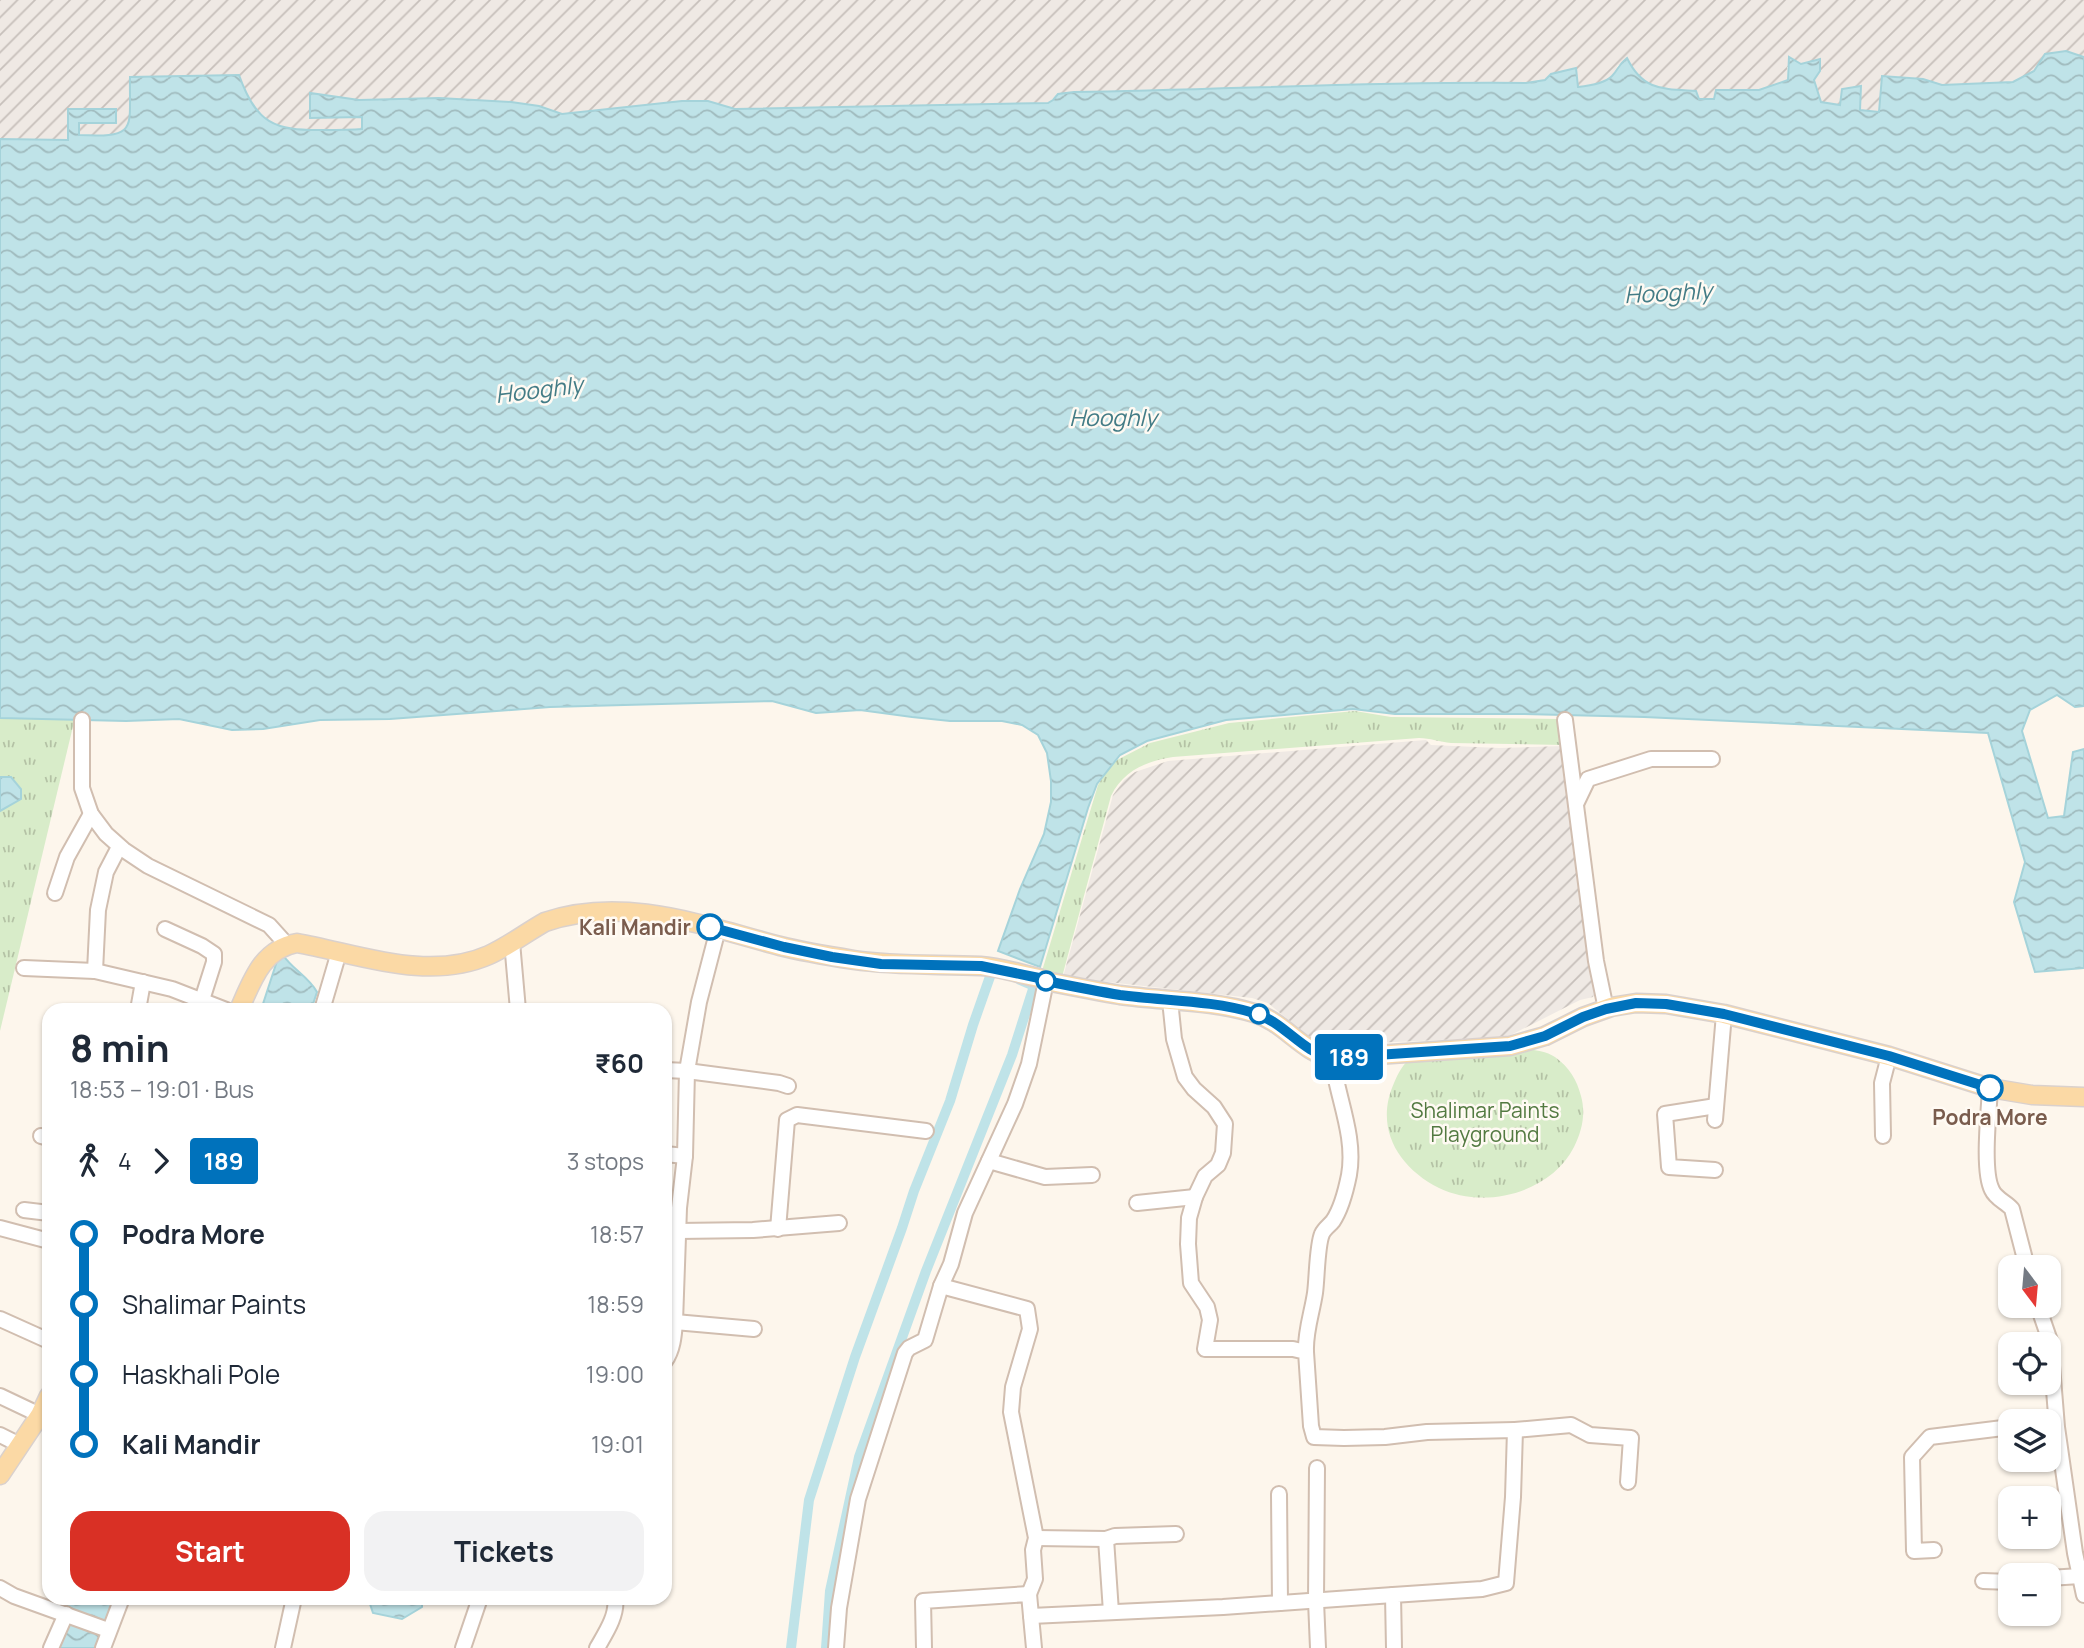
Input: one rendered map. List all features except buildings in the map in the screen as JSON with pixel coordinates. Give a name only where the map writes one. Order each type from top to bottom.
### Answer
[{"type":"main road","points":[[242,1003],[266,958],[277,948],[287,945],[297,943],[404,964],[448,966],[489,955],[545,922],[585,912],[644,912],[818,954],[881,964],[981,966],[1120,995],[1223,1007],[1261,1015],[1276,1022],[1311,1051],[1332,1058],[1519,1044],[1545,1036],[1606,1009],[1636,1003],[1666,1004],[1724,1014],[1889,1056],[1990,1088],[2032,1095],[2084,1097]]},
{"type":"main road","points":[[0,1475],[42,1411]]},
{"type":"street","points":[[82,720],[82,788],[91,814],[99,827],[119,846],[148,866],[269,925],[287,945]]},
{"type":"street","points":[[1565,720],[1596,961],[1606,1009]]},
{"type":"street","points":[[1576,804],[1588,779],[1651,759],[1713,759]]},
{"type":"street","points":[[55,893],[67,857],[91,814]]},
{"type":"street","points":[[96,971],[98,910],[106,872],[119,846]]},
{"type":"street","points":[[165,929],[214,954],[212,970],[202,1000]]},
{"type":"street","points":[[672,1274],[685,1156],[687,1071],[699,1002],[718,929]]},
{"type":"street","points":[[512,942],[517,1003]]},
{"type":"street","points":[[323,1003],[339,952]]},
{"type":"street","points":[[24,968],[96,971],[172,989],[209,1003]]},
{"type":"street","points":[[836,1648],[839,1608],[858,1499],[905,1353],[925,1339],[965,1213],[1015,1104],[1029,1064],[1042,980]]},
{"type":"street","points":[[139,1003],[143,982]]},
{"type":"street","points":[[1170,1000],[1174,1039],[1185,1077],[1214,1107],[1225,1124],[1223,1153],[1218,1165],[1205,1176],[1189,1218],[1191,1283],[1207,1307],[1210,1320],[1205,1349],[1293,1349],[1306,1352]]},
{"type":"street","points":[[1715,1170],[1669,1167],[1665,1114],[1715,1113],[1724,1014]]},
{"type":"street","points":[[1882,1136],[1882,1083],[1889,1056]]},
{"type":"street","points":[[1332,1058],[1350,1147],[1350,1162],[1349,1176],[1340,1206],[1322,1233],[1315,1293],[1305,1338],[1314,1437],[1385,1437],[1427,1432],[1515,1430],[1571,1425],[1590,1435],[1631,1438],[1628,1482]]},
{"type":"street","points":[[672,1070],[788,1086]]},
{"type":"street","points":[[1990,1088],[1987,1137],[1989,1180],[1994,1194],[2012,1209],[2024,1255]]},
{"type":"street","points":[[778,1229],[787,1120],[797,1115],[926,1131]]},
{"type":"street","points":[[672,1155],[685,1156]]},
{"type":"street","points":[[989,1161],[1045,1177],[1092,1175]]},
{"type":"street","points":[[1137,1203],[1195,1197]]},
{"type":"street","points":[[24,1210],[42,1212]]},
{"type":"street","points":[[678,1231],[778,1229],[839,1223]]},
{"type":"street","points":[[0,1228],[42,1239]]},
{"type":"street","points":[[942,1286],[1027,1309],[1030,1329],[1013,1387],[1011,1412],[1035,1538],[1035,1579],[1029,1594],[1034,1648]]},
{"type":"street","points":[[672,1289],[676,1322],[672,1342]]},
{"type":"street","points":[[2042,1318],[2050,1340],[2053,1409]]},
{"type":"street","points":[[0,1319],[42,1337]]},
{"type":"street","points":[[676,1322],[754,1329]]},
{"type":"street","points":[[0,1396],[40,1415]]},
{"type":"street","points":[[1934,1550],[1914,1551],[1912,1457],[1930,1437],[1998,1429]]},
{"type":"street","points":[[1031,1616],[1316,1601],[1482,1589],[1506,1583],[1515,1430]]},
{"type":"street","points":[[0,1435],[20,1445]]},
{"type":"street","points":[[1317,1468],[1318,1648]]},
{"type":"street","points":[[2061,1470],[2084,1595]]},
{"type":"street","points":[[1279,1494],[1280,1603]]},
{"type":"street","points":[[1035,1538],[1106,1539],[1115,1536],[1176,1534]]},
{"type":"street","points":[[1106,1539],[1111,1612]]},
{"type":"street","points":[[2061,1577],[2080,1576]]},
{"type":"street","points":[[1983,1581],[1998,1582]]},
{"type":"street","points":[[0,1588],[13,1596],[108,1630]]},
{"type":"street","points":[[924,1648],[923,1601],[1029,1594]]},
{"type":"street","points":[[1393,1595],[1394,1648]]},
{"type":"street","points":[[105,1647],[108,1630],[119,1605]]},
{"type":"street","points":[[282,1648],[292,1605]]},
{"type":"street","points":[[463,1648],[478,1605]]},
{"type":"street","points":[[597,1648],[613,1617],[616,1605]]},
{"type":"street","points":[[51,1648],[66,1614]]},
{"type":"shaded area","points":[[0,0],[2084,0],[2084,57],[2066,51],[2045,54],[2034,71],[2013,82],[1942,85],[1923,79],[1882,76],[1880,112],[1860,110],[1861,86],[1841,105],[1821,102],[1814,79],[1819,59],[1787,67],[1788,80],[1759,90],[1716,90],[1714,99],[1698,99],[1696,91],[1665,89],[1645,83],[1633,69],[1618,65],[1611,78],[1590,86],[1577,87],[1576,68],[1545,80],[1526,83],[1075,92],[1048,103],[735,109],[708,101],[682,101],[562,114],[539,106],[511,102],[439,98],[359,100],[310,93],[362,117],[362,129],[299,131],[279,127],[268,121],[255,108],[239,76],[131,77],[129,124],[122,133],[79,135],[79,123],[116,109],[68,109],[69,140],[0,139]]},
{"type":"shaded area","points":[[1426,740],[1431,745],[1499,748],[1564,746],[1595,991],[1593,997],[1580,1000],[1507,1037],[1328,1045],[1308,1036],[1268,1003],[1252,998],[1063,977],[1113,795],[1124,780],[1135,772],[1168,761]]},
{"type":"green space","points":[[1355,711],[1391,717],[1560,719],[1564,745],[1451,743],[1419,738],[1173,757],[1154,761],[1129,774],[1111,796],[1062,977],[1042,971],[1098,785],[1117,760],[1150,743],[1229,723]]},
{"type":"green space","points":[[0,718],[75,718],[0,1031]]},
{"type":"green space","name":"Shalimar Paints Playground","points":[[1508,1048],[1550,1054],[1572,1074],[1583,1109],[1581,1129],[1574,1147],[1550,1176],[1515,1193],[1476,1197],[1439,1188],[1412,1169],[1394,1144],[1387,1115],[1397,1076],[1406,1062],[1415,1057]]},
{"type":"water","name":"Hooghly","points":[[2066,51],[2084,57],[2084,706],[2075,707],[2057,695],[2030,710],[2022,731],[2048,818],[2064,816],[2073,752],[2084,749],[2084,968],[2035,972],[2014,902],[2025,862],[1988,733],[1644,717],[1395,714],[1353,709],[1226,720],[1147,741],[1120,755],[1097,784],[1040,967],[998,951],[1020,889],[1044,834],[1051,802],[1047,753],[1038,735],[1022,725],[1002,721],[950,721],[860,710],[816,713],[772,701],[550,707],[390,719],[320,720],[263,729],[232,730],[179,719],[126,721],[0,718],[0,139],[68,140],[68,109],[116,109],[116,123],[79,123],[79,135],[112,135],[121,132],[127,127],[129,119],[130,77],[239,75],[252,104],[269,121],[292,129],[338,130],[362,129],[362,117],[310,118],[310,93],[359,100],[439,98],[511,102],[539,106],[562,114],[682,101],[708,101],[735,109],[1048,103],[1058,94],[1074,92],[1413,83],[1526,83],[1545,80],[1551,74],[1576,68],[1578,87],[1609,79],[1627,58],[1640,77],[1655,86],[1696,91],[1699,99],[1714,99],[1716,90],[1759,90],[1788,80],[1789,57],[1801,64],[1820,59],[1820,71],[1814,80],[1821,102],[1840,105],[1842,89],[1861,86],[1860,110],[1879,112],[1882,76],[1923,79],[1942,85],[2013,82],[2034,71],[2045,54]]},
{"type":"water","points":[[0,777],[11,777],[21,789],[21,799],[0,811]]},
{"type":"water","points":[[283,955],[310,982],[317,992],[313,1003],[263,1003],[278,958]]},
{"type":"water","points":[[66,1605],[114,1605],[108,1625],[65,1609]]},
{"type":"water","points":[[370,1605],[422,1605],[402,1619],[373,1613]]},
{"type":"water","points":[[61,1619],[103,1635],[99,1648],[50,1648]]},
{"type":"waterway","points":[[791,1648],[809,1500],[855,1357],[914,1191],[950,1101],[993,968],[999,971]]},
{"type":"waterway","points":[[826,1648],[830,1591],[859,1457],[926,1271],[1012,1055],[1034,986],[1020,980]]},
{"type":"bus line","name":"189","points":[[710,927],[784,947],[881,964],[981,966],[1120,995],[1252,1012],[1276,1022],[1311,1051],[1332,1058],[1510,1046],[1545,1036],[1606,1009],[1636,1003],[1666,1004],[1724,1014],[1793,1031],[1889,1056],[1990,1088]]},
{"type":"place","name":"Kali Mandir","points":[[710,927]]},
{"type":"place","name":"Podra More","points":[[1990,1088]]}]
